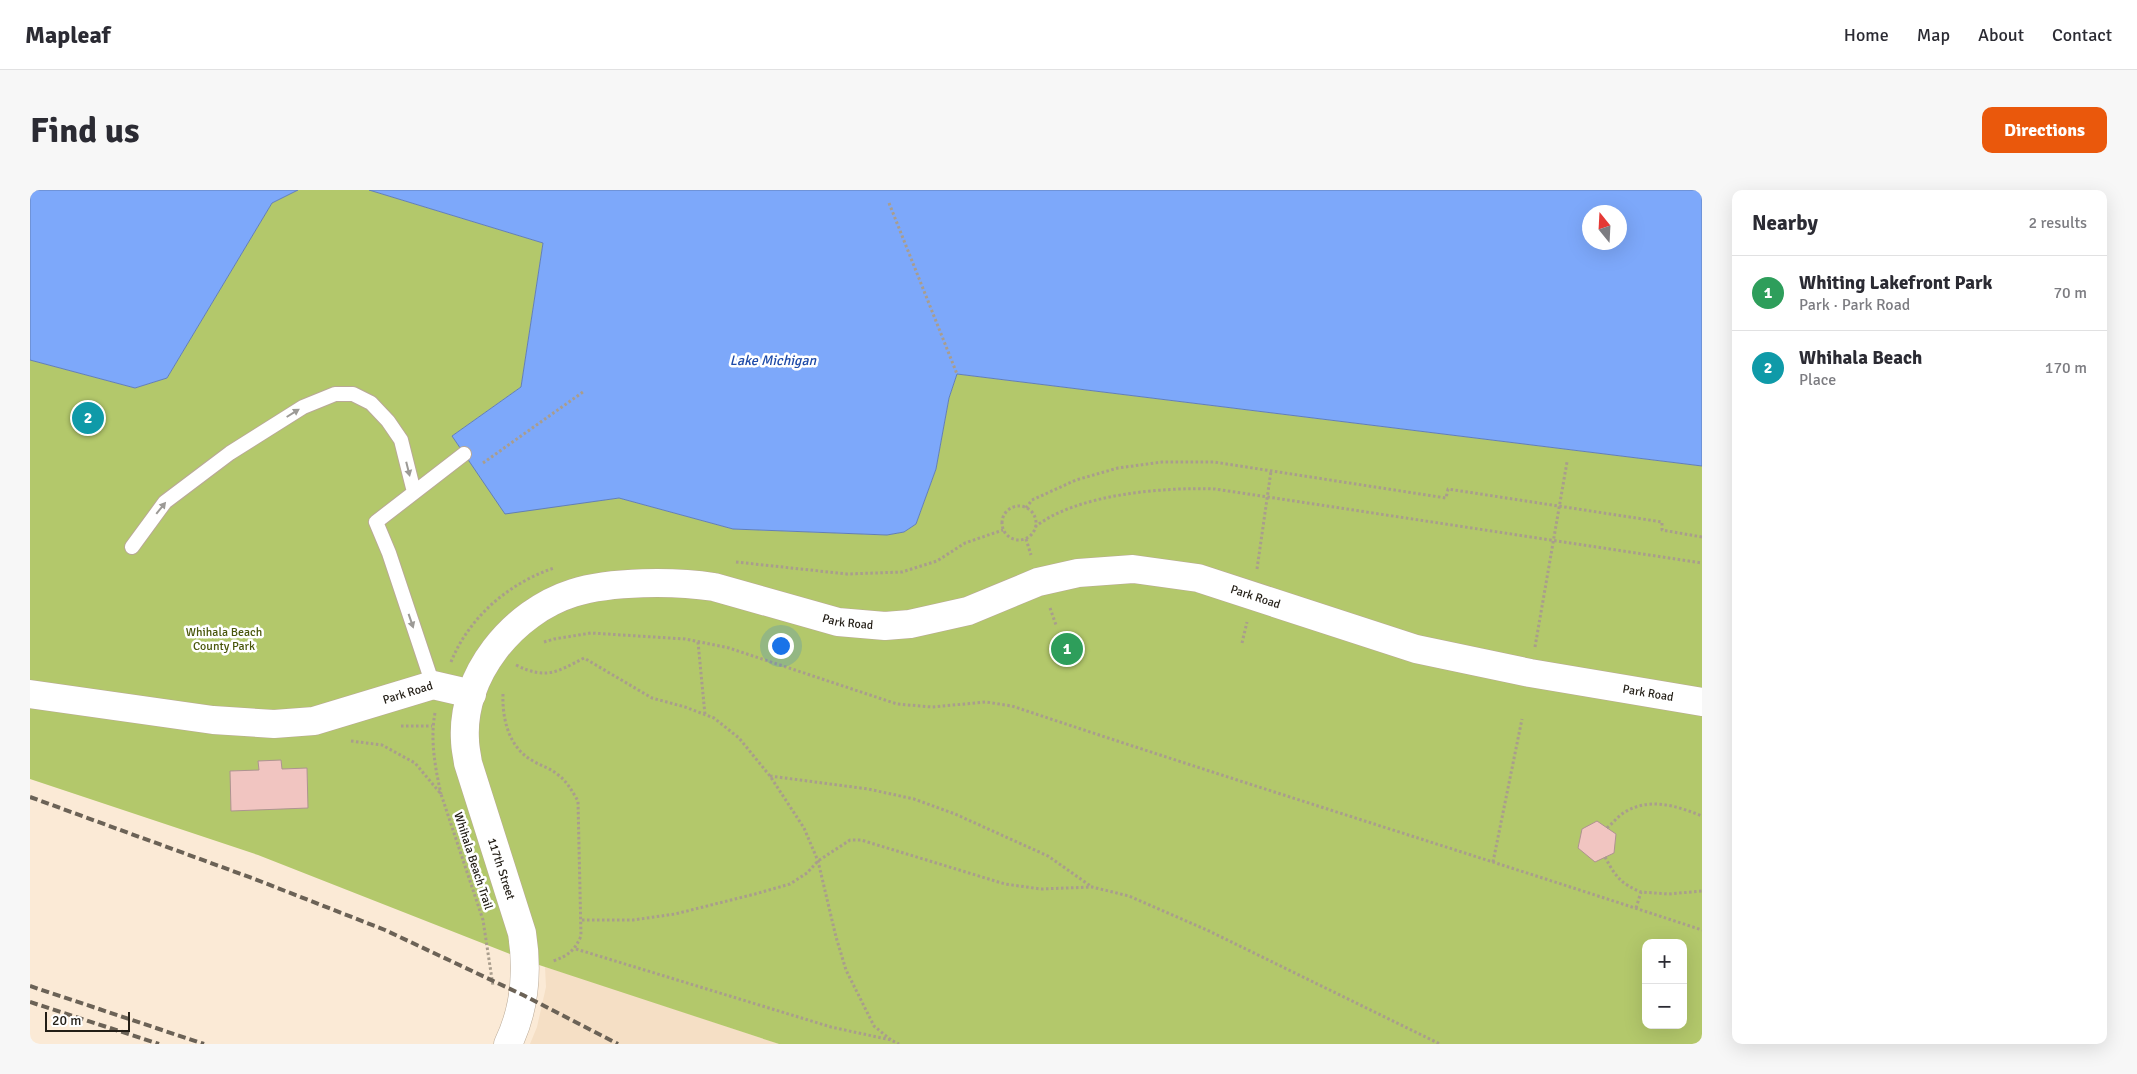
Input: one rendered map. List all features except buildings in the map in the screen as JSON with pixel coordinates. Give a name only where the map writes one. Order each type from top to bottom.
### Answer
[{"type":"street","name":"Park Road","points":[[30,694],[213,720],[274,724],[314,721],[433,685],[472,694],[483,668],[492,653],[519,623],[542,606],[571,593],[597,587],[694,584],[714,587],[838,622],[885,626],[910,624],[968,611],[1038,582],[1078,573],[1133,569],[1198,578],[1416,649],[1530,673],[1702,702]]},
{"type":"street","name":"117th Street","points":[[472,694],[466,717],[465,739],[468,763],[522,933],[525,953],[526,969],[522,1002],[514,1032],[508,1044]]},
{"type":"lane","points":[[132,547],[165,502],[230,453],[303,407],[335,394],[353,394],[371,403],[388,421],[401,440],[414,492]]},
{"type":"lane","points":[[433,685],[376,522],[464,454]]},
{"type":"path","points":[[889,202],[957,374]]},
{"type":"path","points":[[477,467],[583,392]]},
{"type":"path","points":[[1026,508],[1032,500],[1076,480],[1118,468],[1162,462],[1214,462],[1446,498],[1448,489],[1662,522],[1662,530],[1702,536]]},
{"type":"path","points":[[1534,652],[1555,541],[1567,462]]},
{"type":"path","points":[[1242,643],[1253,595],[1271,471]]},
{"type":"path","points":[[1035,527],[1034,516],[1026,508],[1014,507],[1005,513],[1002,524],[1003,530],[1010,538],[1020,540],[1030,536],[1035,527],[1041,522],[1076,507],[1140,491],[1177,488],[1215,489],[1702,563]]},
{"type":"path","points":[[1050,606],[1056,625]]},
{"type":"path","points":[[540,644],[554,639],[591,633],[698,642],[729,648],[898,704],[932,707],[986,702],[1012,706],[1215,774],[1702,930]]},
{"type":"path","points":[[698,642],[705,715]]},
{"type":"path","points":[[519,658],[512,663],[533,674],[558,672],[584,658],[652,698],[685,707],[714,718],[739,738],[770,776],[804,828],[818,861],[846,970],[874,1026],[899,1044]]},
{"type":"path","points":[[503,685],[503,711],[511,739],[530,760],[557,773],[568,784],[578,801],[582,920],[633,920],[675,914],[790,884],[807,873],[818,861],[850,840],[861,840],[1005,884],[1041,889],[1092,887],[1129,896],[1208,930],[1440,1044]]},
{"type":"path","points":[[1493,862],[1522,719]]},
{"type":"path","points":[[398,726],[432,726],[441,794]]},
{"type":"path","name":"Whihala Beach Trail","points":[[362,736],[347,740],[382,745],[415,763],[441,794],[483,920],[489,947],[494,990]]},
{"type":"path","points":[[770,776],[868,789],[914,799],[955,814],[1048,856],[1092,887]]},
{"type":"path","points":[[1607,828],[1625,812],[1651,804],[1675,806],[1702,816]]},
{"type":"path","points":[[1605,857],[1612,870],[1625,886],[1641,892],[1669,894],[1702,891]]},
{"type":"path","points":[[1636,908],[1641,892]]},
{"type":"path","points":[[575,949],[831,1027],[891,1040]]},
{"type":"shaded area","points":[[545,967],[779,1044],[530,1044],[537,1027],[546,987]]},
{"type":"green space","name":"Whihala Beach County Park","points":[[298,190],[369,190],[543,243],[521,387],[452,436],[505,513],[619,498],[733,529],[887,535],[904,532],[916,524],[936,469],[949,398],[957,374],[1702,466],[1702,1044],[779,1044],[533,963],[258,855],[30,779],[30,360],[135,388],[167,378],[272,203]]},
{"type":"water","points":[[30,190],[298,190],[272,203],[167,378],[135,388],[30,360]]},
{"type":"water","name":"Lake Michigan","points":[[369,190],[1702,190],[1702,466],[957,374],[949,398],[936,469],[916,524],[904,532],[887,535],[733,529],[619,498],[505,514],[452,436],[521,387],[543,243]]},
{"type":"railway","points":[[30,797],[252,878],[385,930],[523,995],[618,1044]]},
{"type":"railway","points":[[30,986],[204,1044]]},
{"type":"railway","points":[[30,1002],[159,1044]]},
{"type":"place","name":"Whihala Beach","points":[[88,418]]},
{"type":"place","name":"Whiting Lakefront Park","points":[[1067,649]]}]
